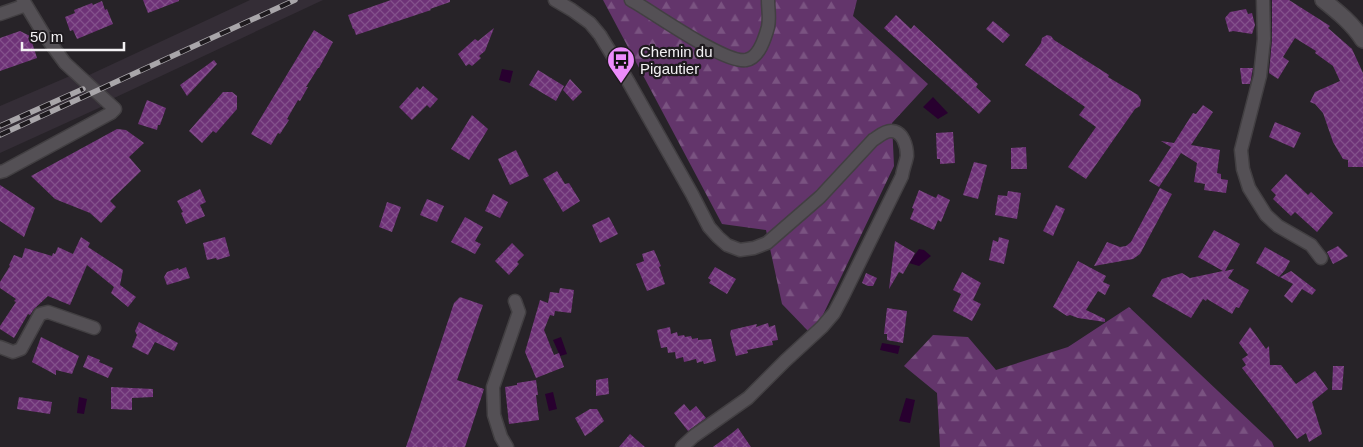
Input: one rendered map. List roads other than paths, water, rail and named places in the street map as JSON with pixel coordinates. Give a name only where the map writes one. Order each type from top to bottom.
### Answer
[{"type":"street","points":[[555,0],[590,23],[600,35],[692,194],[709,227],[727,245],[740,250],[754,248],[767,243],[820,197],[873,140],[883,134],[892,131],[900,134],[906,143],[907,156],[902,176],[834,313],[808,341],[748,398],[694,436],[682,447]]},
{"type":"street","points":[[631,0],[683,33],[729,58],[746,60],[755,56],[763,42],[768,25],[768,0]]},
{"type":"street","points":[[1263,0],[1264,39],[1260,76],[1241,150],[1243,169],[1249,188],[1266,215],[1278,226],[1311,245],[1321,258]]},
{"type":"street","points":[[1323,0],[1345,18],[1363,40]]},
{"type":"street","points":[[0,14],[24,3],[43,33],[66,63],[115,110],[0,172]]},
{"type":"street","points":[[507,447],[501,437],[494,415],[493,387],[519,312],[515,301]]},
{"type":"street","points":[[0,347],[13,352],[21,349],[40,314],[48,312],[94,328]]},
{"type":"railway","points":[[0,135],[295,0]]},
{"type":"railway","points":[[0,126],[83,89]]},
{"type":"place","name":"Chemin du Pigautier","points":[[621,84]]}]
